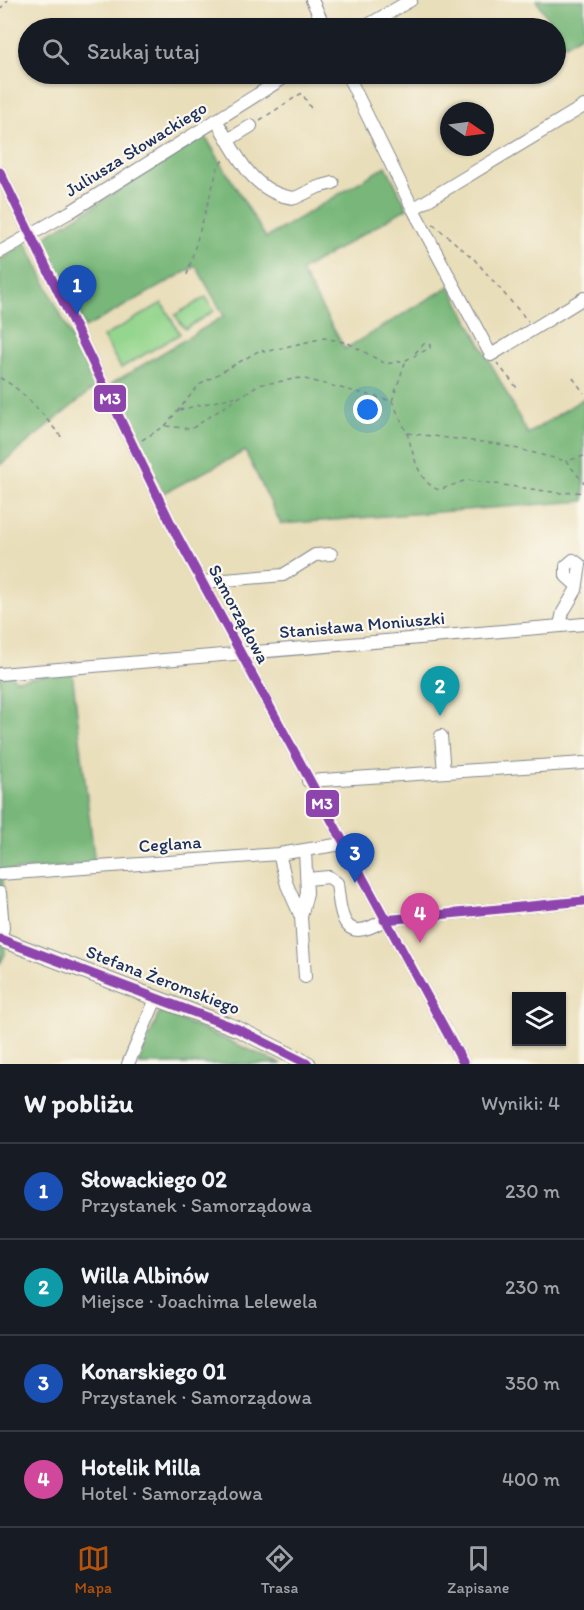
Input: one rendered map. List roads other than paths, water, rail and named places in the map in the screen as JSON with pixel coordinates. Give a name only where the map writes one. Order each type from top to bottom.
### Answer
[{"type":"main road","name":"Stefana Żeromskiego","points":[[0,940],[238,1029],[308,1064]]},
{"type":"street","points":[[312,0],[320,18]]},
{"type":"street","points":[[380,18],[411,0]]},
{"type":"street","name":"Juliusza Słowackiego","points":[[0,252],[29,233],[70,212],[274,84]]},
{"type":"street","points":[[352,84],[413,209],[491,355],[584,298]]},
{"type":"street","points":[[413,209],[584,106]]},
{"type":"street","points":[[216,120],[258,184],[284,197],[295,198],[333,183]]},
{"type":"street","points":[[228,140],[254,124]]},
{"type":"street","name":"Samorządowa","points":[[0,172],[133,448],[202,582],[342,844],[464,1064]]},
{"type":"street","points":[[202,582],[283,575],[315,555],[331,554]]},
{"type":"street","points":[[560,626],[576,585]]},
{"type":"street","name":"Stanisława Moniuszki","points":[[0,674],[584,624]]},
{"type":"street","points":[[441,736],[444,772]]},
{"type":"street","points":[[308,781],[584,763]]},
{"type":"street","name":"Ceglana","points":[[0,874],[279,854],[342,844]]},
{"type":"street","points":[[305,851],[307,893],[301,917],[305,977]]},
{"type":"street","points":[[279,854],[287,885],[301,917]]},
{"type":"street","points":[[307,879],[329,877],[337,884],[341,917],[345,925],[352,929],[365,929],[384,920],[584,901]]},
{"type":"street","points":[[0,893],[3,928],[0,940]]},
{"type":"street","points":[[128,1064],[156,999]]},
{"type":"place","name":"Słowackiego 02","points":[[77,315]]},
{"type":"place","name":"Willa Albinów","points":[[440,716]]},
{"type":"place","name":"Konarskiego 01","points":[[355,883]]},
{"type":"place","name":"Hotelik Milla","points":[[420,943]]}]
